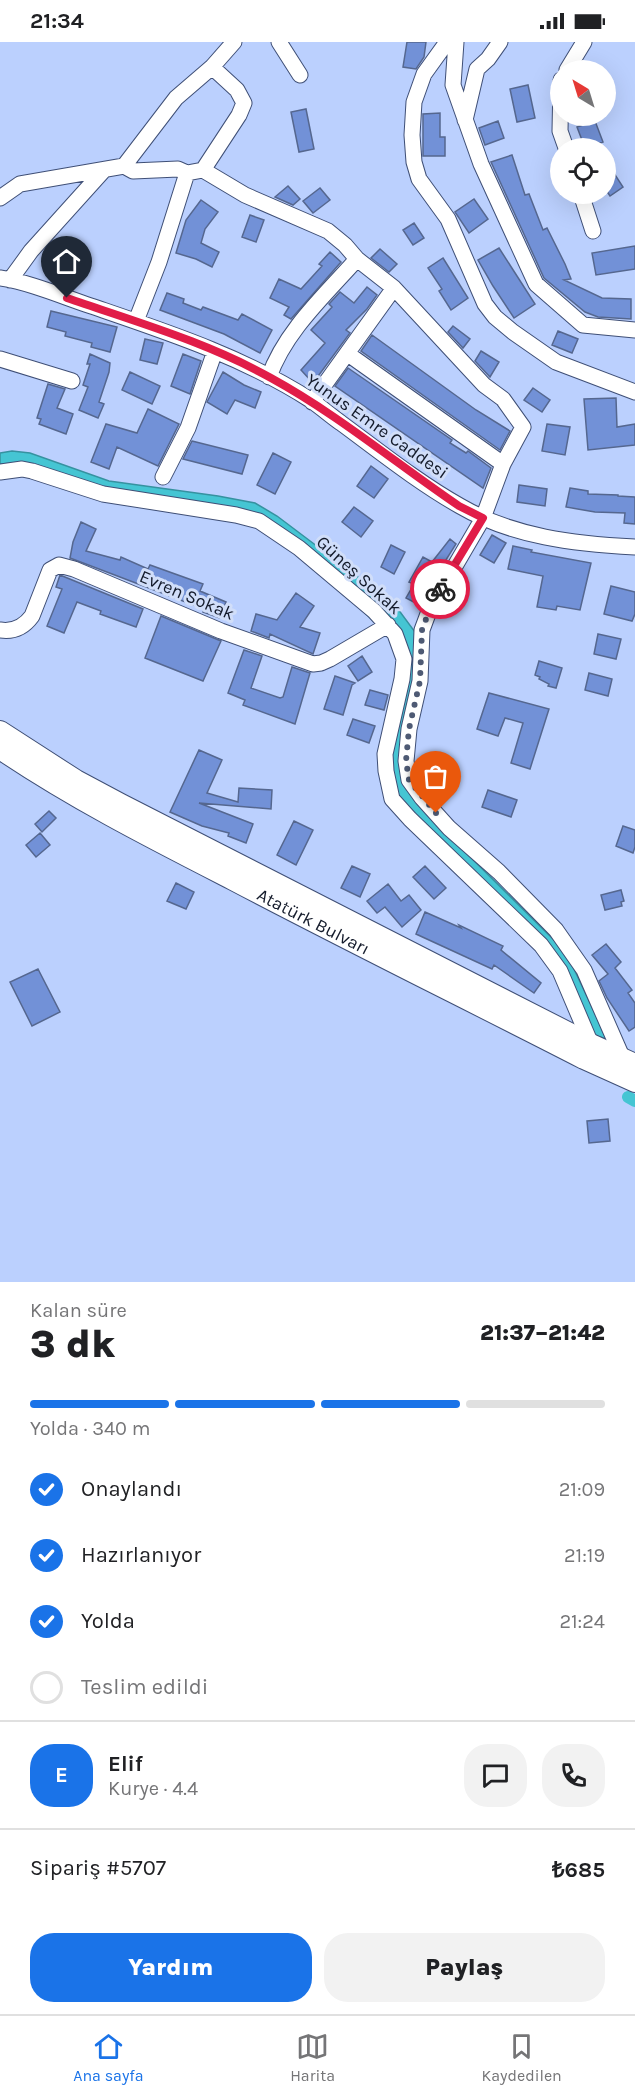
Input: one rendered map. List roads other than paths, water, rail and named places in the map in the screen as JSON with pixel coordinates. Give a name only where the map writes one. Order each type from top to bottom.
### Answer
[{"type":"main road","name":"Atatürk Bulvarı","points":[[0,731],[97,792],[629,1062]]},
{"type":"main road","name":"Atatürk Bulvarı","points":[[0,749],[53,784],[101,811],[296,913],[635,1083]]},
{"type":"street","points":[[124,166],[176,98],[212,67],[234,42]]},
{"type":"street","points":[[279,42],[300,75]]},
{"type":"street","points":[[447,42],[424,74],[414,102],[412,135],[414,162],[419,179],[448,219],[485,304],[495,317],[513,332],[556,362],[635,392]]},
{"type":"street","points":[[456,42],[453,86],[481,164],[536,284],[583,325],[635,330]]},
{"type":"street","points":[[465,120],[477,69],[488,59],[500,42]]},
{"type":"street","points":[[573,60],[584,42]]},
{"type":"street","points":[[203,170],[239,115],[244,103],[237,90],[212,67]]},
{"type":"street","points":[[0,198],[20,184],[124,166],[133,171],[178,169],[187,173],[203,170],[245,195],[328,231],[357,259],[394,288],[484,385],[503,399],[523,427],[503,464],[483,518],[435,595],[422,630],[420,681],[409,729],[406,761],[409,780],[449,828],[499,872],[556,930],[584,970],[629,1062]]},
{"type":"street","points":[[5,279],[104,170]]},
{"type":"street","points":[[136,321],[159,262],[187,173]]},
{"type":"street","points":[[584,204],[593,231]]},
{"type":"street","points":[[269,377],[275,359],[296,329],[357,259]]},
{"type":"street","name":"Yunus Emre Caddesi","points":[[5,279],[46,290],[136,321],[215,351],[269,377],[312,402],[459,506],[483,518],[511,528],[563,541],[635,547]]},
{"type":"street","points":[[312,402],[394,288]]},
{"type":"street","points":[[163,477],[188,428],[215,351]]},
{"type":"street","points":[[348,354],[503,464]]},
{"type":"street","points":[[0,359],[72,381]]},
{"type":"street","name":"Güneş Sokak","points":[[0,472],[22,469],[103,494],[259,520],[299,548],[374,611],[399,641],[404,659],[402,679],[385,754],[392,799],[541,945],[560,971],[591,1044]]},
{"type":"street","name":"Evren Sokak","points":[[0,630],[14,629],[28,621],[50,570],[59,565],[168,607],[221,631],[313,664],[330,659],[388,625]]},
{"type":"waterway","points":[[628,1097],[635,1101]]}]
